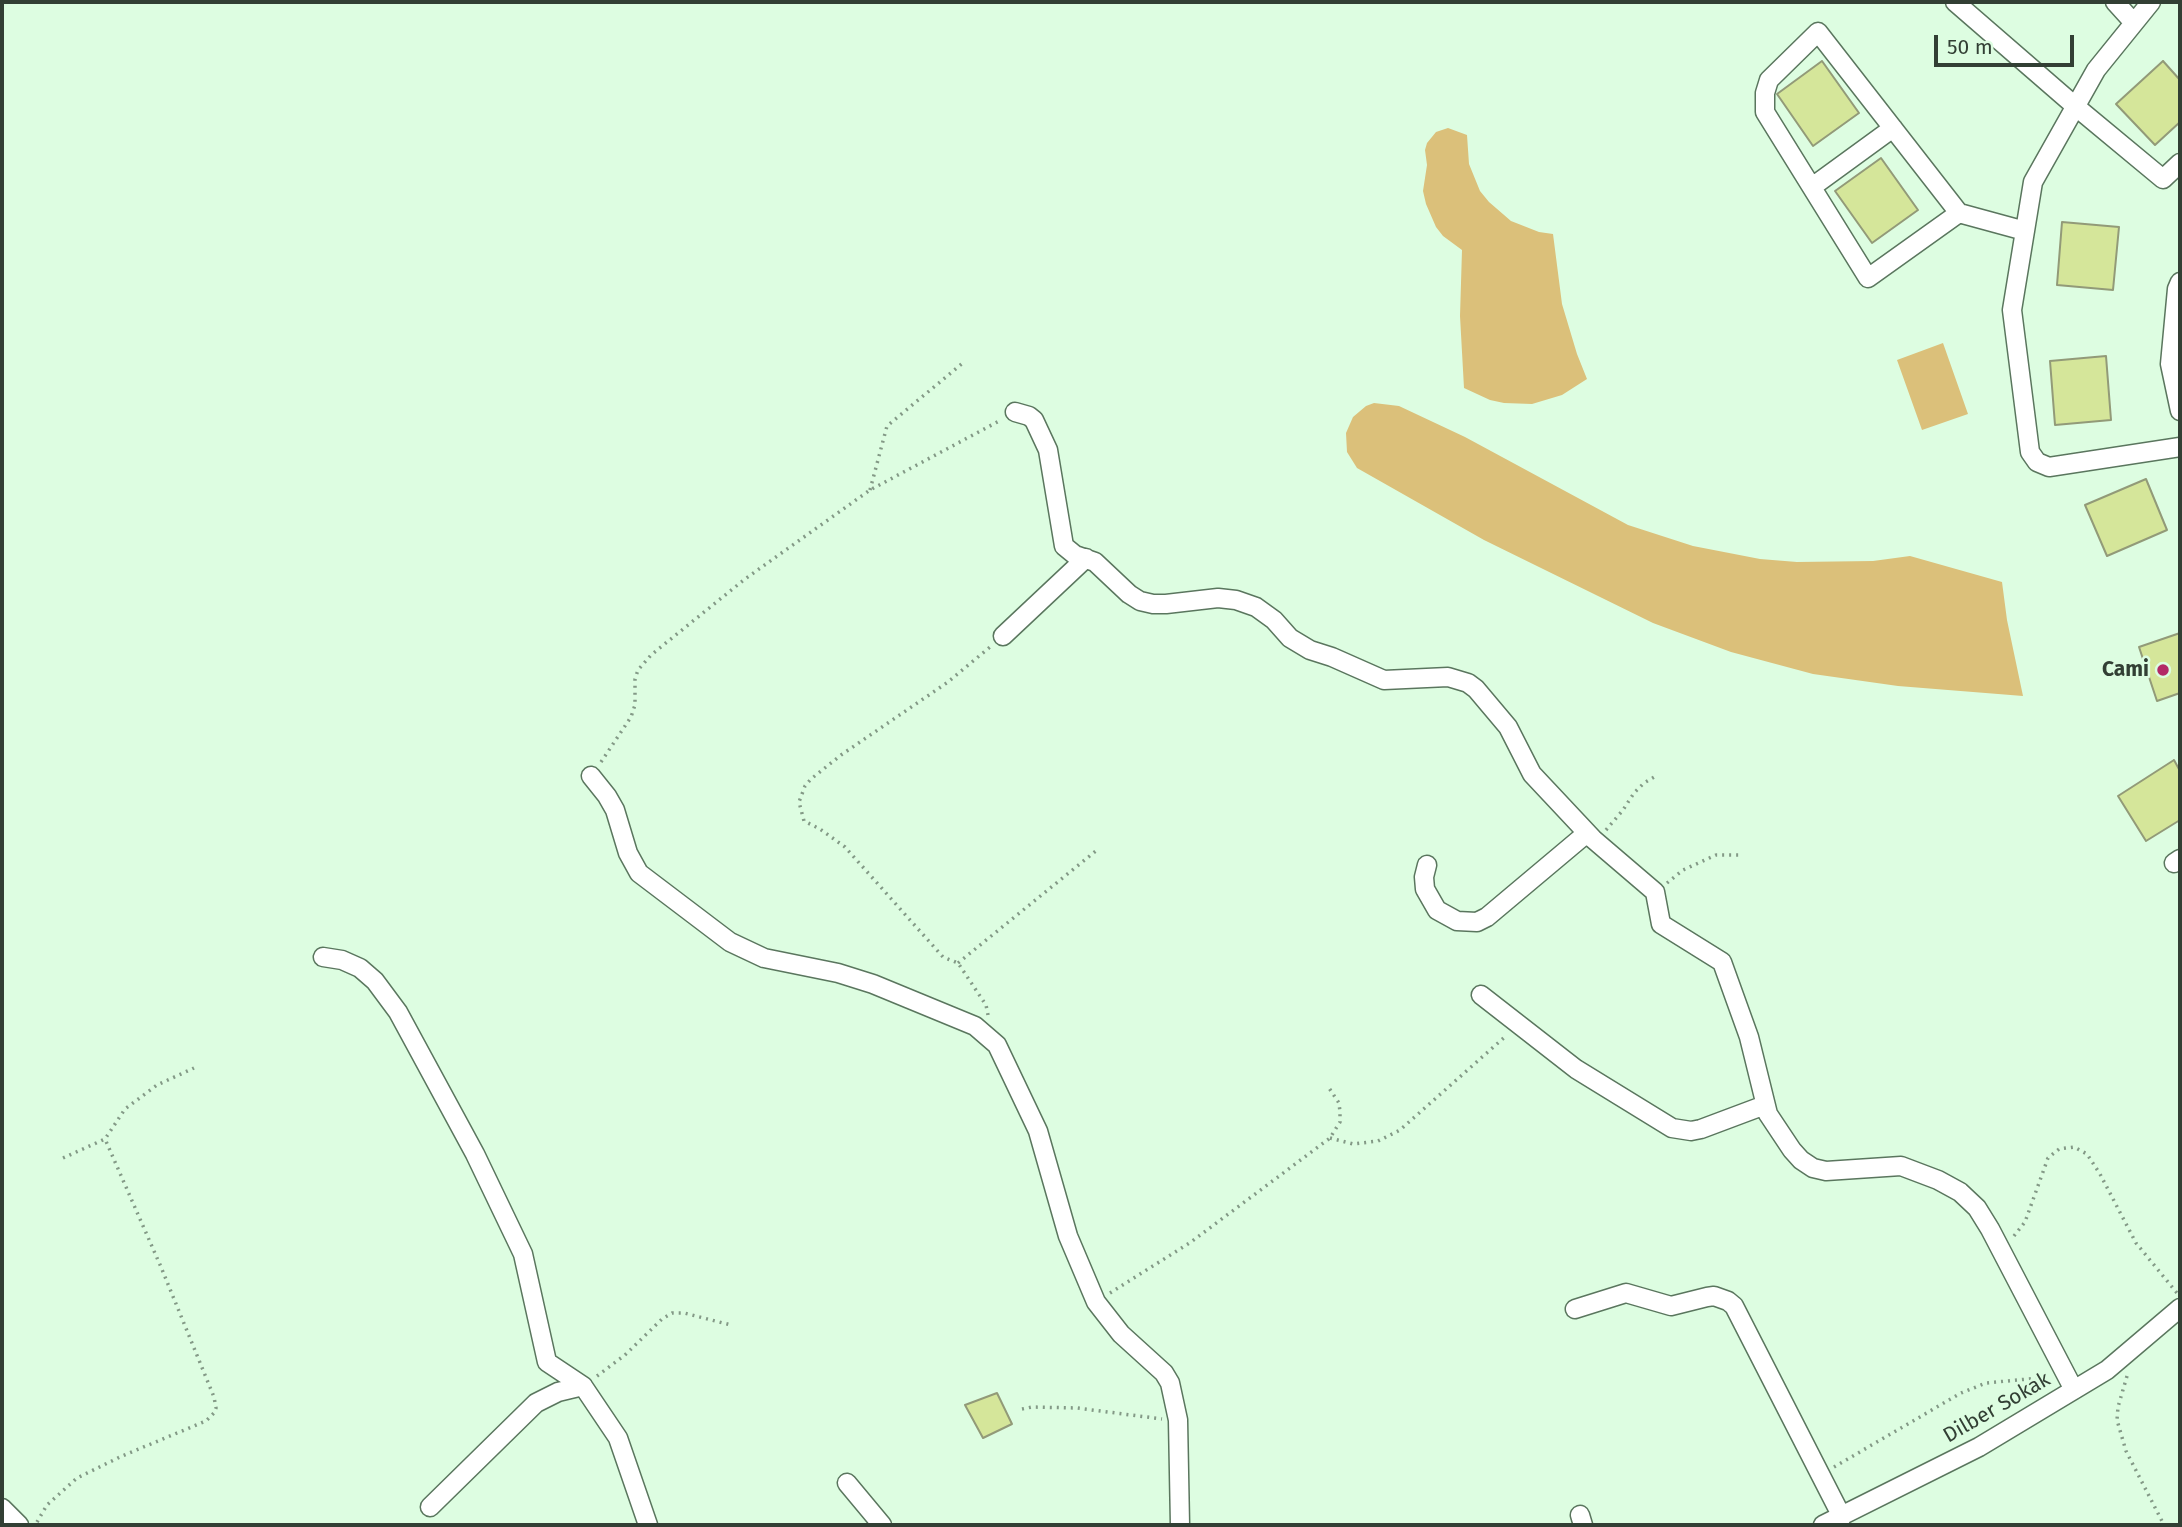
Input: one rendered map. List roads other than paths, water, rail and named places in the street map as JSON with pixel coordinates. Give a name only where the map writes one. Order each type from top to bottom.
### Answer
[{"type":"street","points":[[1955,2],[2163,179],[2180,163]]},
{"type":"street","points":[[2115,2],[2134,23]]},
{"type":"street","points":[[2151,2],[2096,70],[2033,182],[2012,310],[2030,452],[2037,462],[2049,467],[2180,447]]},
{"type":"street","points":[[1959,213],[1868,278],[1765,112],[1764,103],[1769,80],[1818,32],[1959,213],[2025,231]]},
{"type":"street","points":[[1812,187],[1893,128]]},
{"type":"street","points":[[2180,282],[2177,289],[2170,364],[2180,411]]},
{"type":"street","points":[[1015,412],[1034,420],[1048,450],[1064,546],[1075,555],[1095,562],[1140,601],[1166,604],[1218,598],[1236,600],[1265,613],[1290,638],[1310,650],[1384,680],[1448,677],[1468,683],[1476,689],[1508,727],[1532,774],[1590,836],[1655,892],[1661,924],[1722,962],[1749,1037],[1768,1114],[1792,1150],[1813,1168],[1826,1171],[1901,1167],[1938,1180],[1960,1192],[1977,1209],[2002,1252],[2070,1383]]},
{"type":"street","points":[[1003,636],[1086,558]]},
{"type":"street","points":[[591,776],[615,810],[628,853],[639,873],[730,942],[764,958],[838,973],[873,984],[983,1031],[1002,1054],[1045,1149],[1068,1236],[1096,1302],[1121,1334],[1164,1373],[1175,1395],[1180,1525]]},
{"type":"street","points":[[1427,865],[1425,889],[1437,910],[1457,921],[1477,922],[1590,836]]},
{"type":"street","points":[[323,957],[342,960],[360,968],[375,981],[398,1012],[475,1154],[523,1254],[547,1362],[583,1386],[618,1438],[648,1525]]},
{"type":"street","points":[[1480,995],[1576,1069],[1672,1128],[1691,1131],[1701,1129],[1765,1105]]},
{"type":"street","points":[[1575,1309],[1626,1293],[1671,1306],[1714,1296],[1728,1301],[1734,1306],[1842,1517]]},
{"type":"street","name":"Dilber Sokak","points":[[1823,1525],[1979,1447],[2070,1383],[2107,1370],[2180,1308]]},
{"type":"street","points":[[430,1507],[536,1403],[558,1392],[583,1386]]},
{"type":"street","points":[[847,1483],[882,1525]]},
{"type":"street","points":[[2,1508],[19,1525]]},
{"type":"place","name":"Cami","points":[[2163,670]]}]
